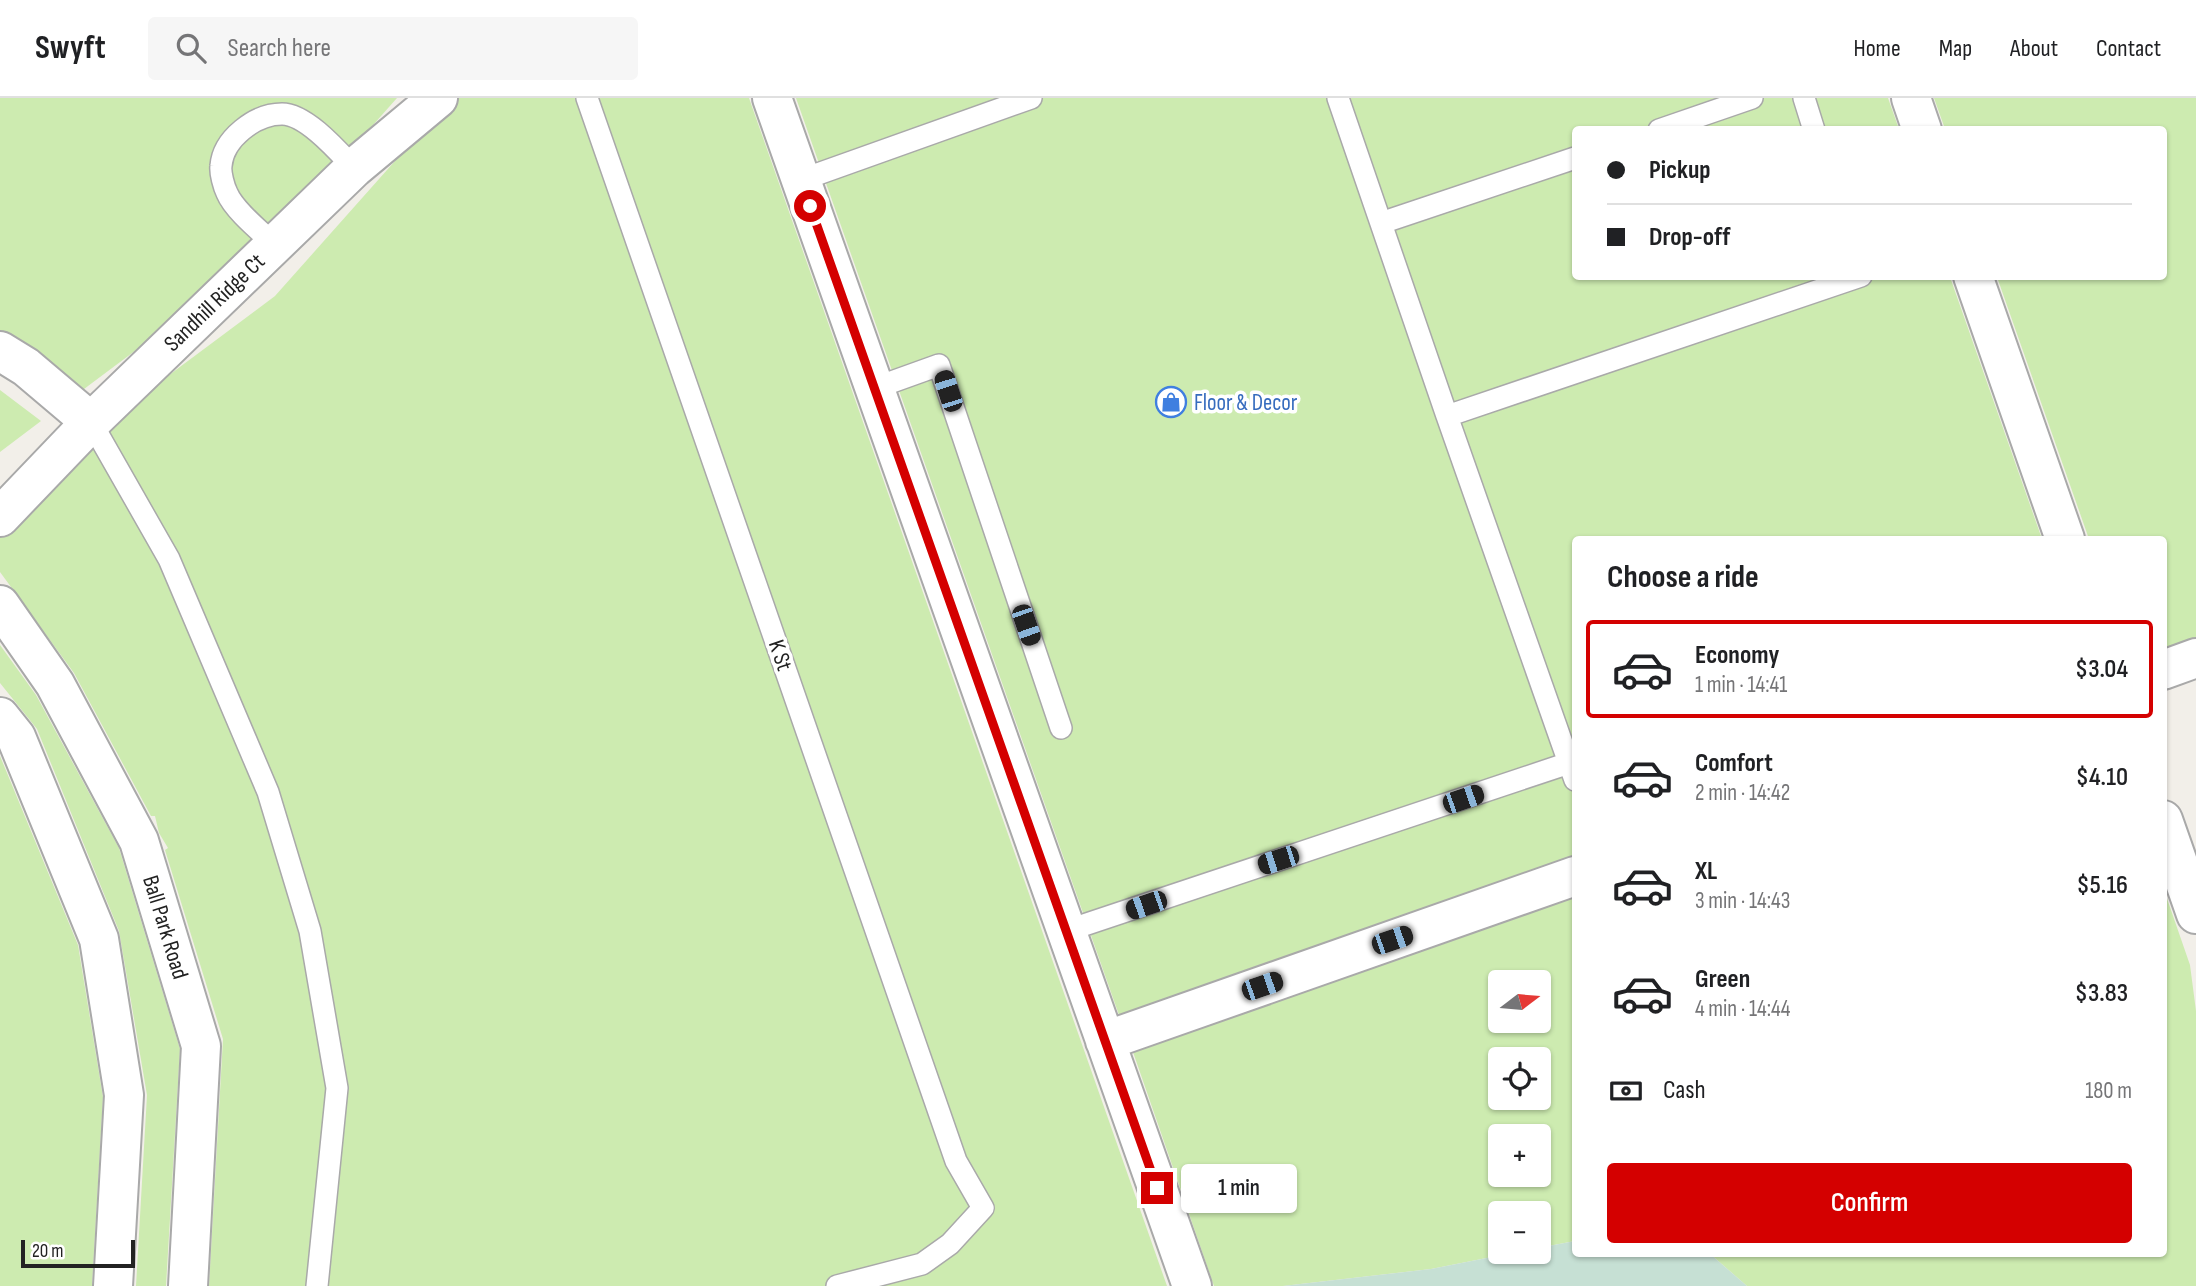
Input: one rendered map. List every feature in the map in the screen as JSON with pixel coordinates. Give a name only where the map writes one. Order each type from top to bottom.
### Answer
[{"type":"street","name":"Sandhill Ridge Ct","points":[[0,517],[91,422],[354,167],[438,98]]},
{"type":"street","points":[[772,98],[1192,1286]]},
{"type":"street","points":[[1911,98],[1921,126]]},
{"type":"street","points":[[1974,280],[2064,536]]},
{"type":"street","points":[[0,351],[26,367],[91,422]]},
{"type":"street","name":"Ball Park Road","points":[[0,605],[55,684],[139,841],[201,1046],[188,1286]]},
{"type":"street","points":[[2167,669],[2196,658]]},
{"type":"street","points":[[0,717],[16,737],[99,939],[124,1095],[113,1286]]},
{"type":"street","points":[[2167,831],[2196,914]]},
{"type":"street","points":[[1105,1041],[1572,877]]},
{"type":"lane","name":"K St","points":[[587,98],[956,1161],[983,1208],[950,1244],[922,1264],[837,1286]]},
{"type":"lane","points":[[801,180],[1031,98]]},
{"type":"lane","points":[[1066,931],[1572,772],[1338,98]]},
{"type":"lane","points":[[1671,126],[1752,98]]},
{"type":"lane","points":[[1804,98],[1813,126]]},
{"type":"lane","points":[[274,244],[227,194],[221,166],[231,141],[256,120],[283,114],[316,128],[354,167]]},
{"type":"lane","points":[[1381,223],[1572,159]]},
{"type":"lane","points":[[1447,416],[1849,280]]},
{"type":"lane","points":[[875,388],[939,365],[1061,729]]},
{"type":"lane","points":[[91,422],[169,559],[268,792],[310,931],[337,1088],[317,1286]]},
{"type":"green space","points":[[0,98],[397,98],[247,267],[76,395],[0,337]]},
{"type":"green space","points":[[451,98],[749,98],[1167,1286],[209,1286],[223,1039],[165,850],[168,848],[159,833],[155,816],[151,816],[74,673],[0,572],[0,501],[275,296]]},
{"type":"green space","points":[[796,98],[1888,98],[1898,126],[1572,126],[1572,280],[1951,280],[2041,536],[1572,536],[1572,856],[1119,1015]]},
{"type":"green space","points":[[1934,98],[2196,98],[2196,638],[2167,648],[2167,536],[2088,536],[1998,280],[2167,280],[2167,126],[1944,126]]},
{"type":"green space","points":[[0,390],[41,421],[0,452]]},
{"type":"green space","points":[[0,645],[36,695],[119,848],[180,1049],[166,1286],[136,1286],[147,1095],[119,931],[37,729],[0,683]]},
{"type":"green space","points":[[0,756],[78,945],[103,1097],[92,1286],[0,1286]]},
{"type":"green space","points":[[1572,898],[1572,1242],[1551,1246],[1551,1201],[1488,1201],[1488,1258],[1431,1269],[1283,1286],[1214,1286],[1133,1052]]},
{"type":"green space","points":[[2167,899],[2190,965],[2196,1011],[2196,1286],[1747,1286],[1714,1257],[2167,1257]]},
{"type":"green space","points":[[1572,1242],[1572,1257],[1714,1257],[1747,1286],[1283,1286],[1431,1269],[1488,1258],[1488,1264],[1551,1264],[1551,1246]]},
{"type":"place","name":"Floor & Decor","points":[[1171,402]]},
{"type":"route","points":[[810,206],[1157,1188]]}]
